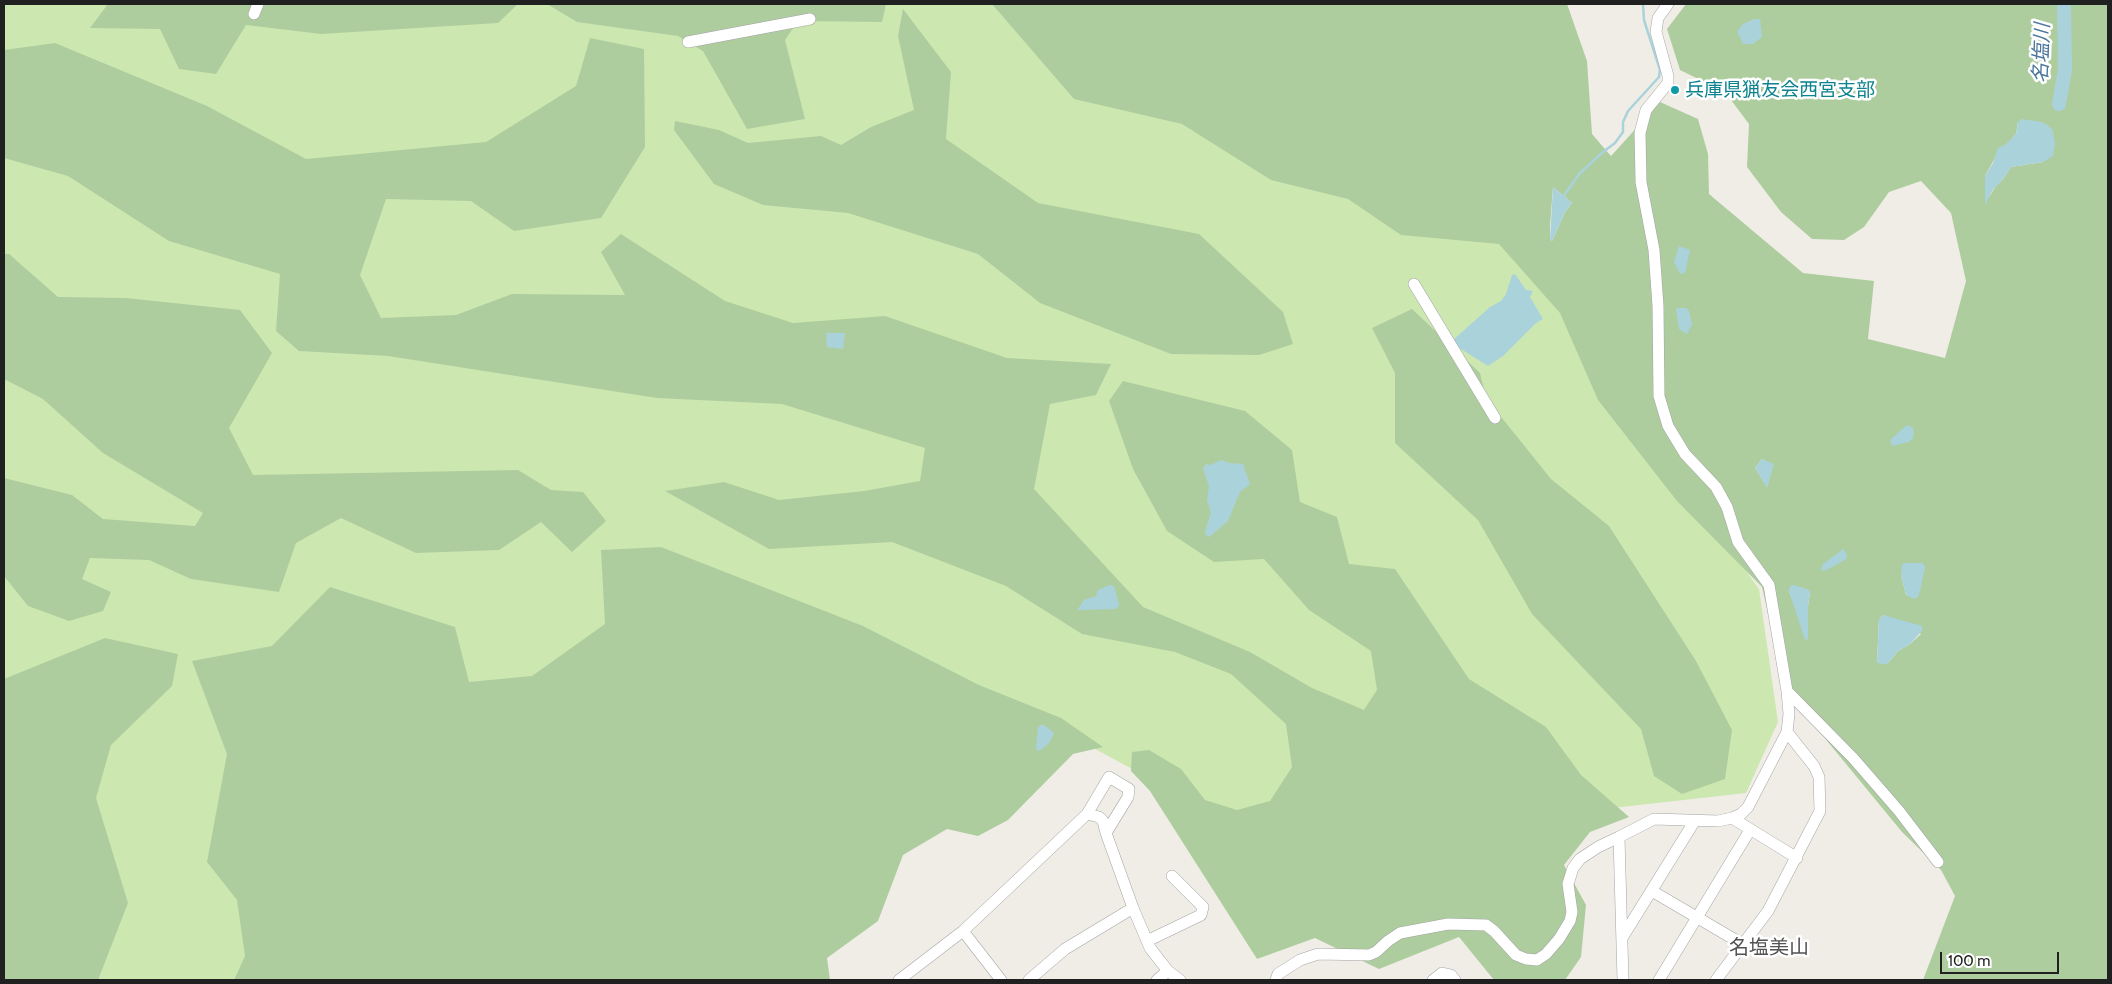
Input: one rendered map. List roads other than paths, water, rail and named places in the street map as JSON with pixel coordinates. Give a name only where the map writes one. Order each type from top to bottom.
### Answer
[{"type":"street","points":[[1276,980],[1278,974],[1300,960],[1318,954],[1369,955],[1376,952],[1388,940],[1400,933],[1448,924],[1486,925],[1516,955],[1526,959],[1537,960],[1546,954],[1559,939],[1570,921],[1572,912],[1568,884],[1573,868],[1580,859],[1598,847],[1654,819],[1694,822],[1732,818],[1748,807],[1787,732],[1789,714],[1787,691],[1769,585],[1738,542],[1727,507],[1716,487],[1685,454],[1668,426],[1659,396],[1658,306],[1655,260],[1642,182],[1640,132],[1646,110],[1668,83],[1668,76],[1656,32],[1658,18],[1667,4]]},
{"type":"street","points":[[688,42],[810,19]]},
{"type":"street","points":[[1414,284],[1495,418]]},
{"type":"street","points":[[1787,691],[1853,758],[1899,811],[1938,862]]},
{"type":"street","points":[[1716,980],[1768,911],[1797,858],[1820,810],[1819,777],[1814,766],[1787,732]]},
{"type":"street","points":[[899,980],[963,931],[1086,814],[1108,777],[1129,790],[1128,797],[1106,834]]},
{"type":"street","points":[[1086,814],[1099,817],[1103,822],[1133,908],[1147,941],[1168,971],[1180,980]]},
{"type":"street","points":[[1732,818],[1797,858]]},
{"type":"street","points":[[1622,938],[1694,822]]},
{"type":"street","points":[[1659,980],[1750,830]]},
{"type":"street","points":[[1619,837],[1623,980]]},
{"type":"street","points":[[1147,941],[1201,915],[1203,907],[1172,876]]},
{"type":"street","points":[[1652,891],[1744,945]]},
{"type":"street","points":[[1029,980],[1065,950],[1133,908]]},
{"type":"street","points":[[963,931],[1001,980]]},
{"type":"street","points":[[1156,980],[1168,971]]},
{"type":"street","points":[[1433,980],[1442,973],[1451,975],[1455,980]]},
{"type":"water","points":[[1754,19],[1760,19],[1762,37],[1753,44],[1743,44],[1737,31],[1743,24]]},
{"type":"water","points":[[2021,119],[2042,122],[2050,127],[2053,131],[2055,143],[2053,156],[2043,162],[2011,167],[1992,191],[1985,205],[1985,176],[1993,163],[1998,148],[2006,144],[2016,134],[2018,122]]},
{"type":"water","points":[[1553,187],[1572,203],[1565,212],[1552,241],[1550,239]]},
{"type":"water","points":[[1679,246],[1690,250],[1685,273],[1680,274],[1674,262]]},
{"type":"water","points":[[1515,274],[1526,290],[1533,291],[1530,297],[1543,319],[1536,323],[1503,356],[1488,366],[1453,344],[1452,341],[1490,307],[1501,301],[1506,294],[1512,275]]},
{"type":"water","points":[[1676,308],[1686,308],[1689,311],[1692,324],[1687,334],[1679,329]]},
{"type":"water","points":[[826,333],[845,333],[843,349],[827,347]]},
{"type":"water","points":[[1907,425],[1912,427],[1914,432],[1913,438],[1909,442],[1892,446],[1890,440]]},
{"type":"water","points":[[1762,459],[1774,464],[1767,488],[1755,468]]},
{"type":"water","points":[[1221,460],[1229,463],[1243,464],[1250,484],[1240,492],[1228,521],[1209,537],[1205,531],[1211,513],[1207,500],[1209,486],[1203,469],[1206,464],[1211,465]]},
{"type":"water","points":[[1843,549],[1847,554],[1846,559],[1824,571],[1821,569],[1823,564]]},
{"type":"water","points":[[1904,563],[1923,563],[1925,567],[1918,597],[1914,599],[1906,595],[1901,575]]},
{"type":"water","points":[[1110,585],[1114,586],[1118,600],[1119,605],[1116,609],[1077,610],[1084,600],[1096,596],[1098,590]]},
{"type":"water","points":[[1794,585],[1810,592],[1808,639],[1805,640],[1789,591],[1790,586]]},
{"type":"water","points":[[1883,615],[1922,626],[1922,631],[1910,644],[1898,651],[1887,664],[1877,662],[1879,620]]},
{"type":"water","points":[[1044,725],[1054,733],[1049,743],[1038,751],[1036,749],[1038,727]]},
{"type":"waterway","points":[[1563,197],[1580,173],[1615,143],[1623,132],[1623,122],[1628,111],[1659,77],[1660,70],[1644,20],[1643,4]]},
{"type":"waterway","name":"名塩川","points":[[2059,104],[2065,70],[2064,4]]},
{"type":"place","name":"兵庫県猟友会西宮支部","points":[[1675,90]]},
{"type":"district","name":"名塩美山","points":[[1769,948]]}]
